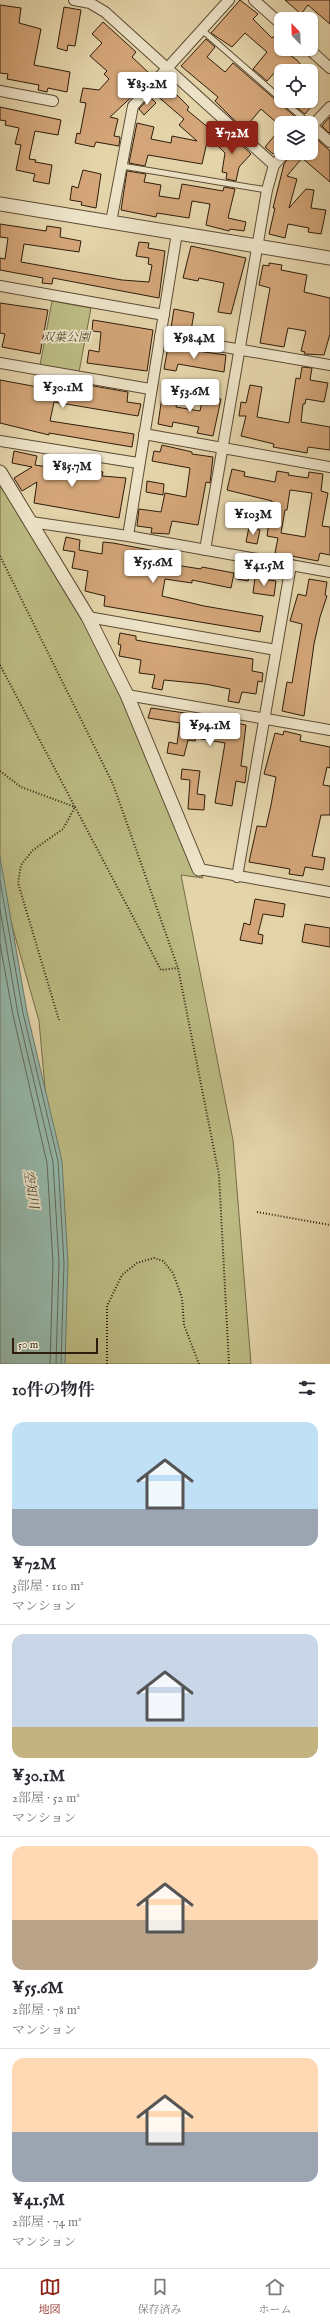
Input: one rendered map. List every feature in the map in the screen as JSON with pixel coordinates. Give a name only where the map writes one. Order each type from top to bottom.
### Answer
[{"type":"street","points":[[74,0],[91,1],[105,12],[274,165]]},
{"type":"street","points":[[111,222],[133,106],[229,0]]},
{"type":"street","points":[[254,0],[274,18]]},
{"type":"street","points":[[317,56],[330,68]]},
{"type":"street","points":[[0,91],[54,101]]},
{"type":"street","points":[[318,118],[330,107]]},
{"type":"street","points":[[318,131],[330,142]]},
{"type":"street","points":[[205,550],[267,190],[274,165],[279,160]]},
{"type":"street","points":[[0,204],[178,234],[258,245],[330,258]]},
{"type":"street","points":[[128,536],[150,389],[178,234]]},
{"type":"street","points":[[0,286],[164,315]]},
{"type":"street","points":[[160,336],[330,365]]},
{"type":"street","points":[[0,363],[150,389]]},
{"type":"street","points":[[144,434],[330,467]]},
{"type":"street","points":[[0,441],[138,464]]},
{"type":"street","points":[[0,472],[88,618],[127,695],[199,869],[237,877],[330,891]]},
{"type":"street","points":[[31,522],[128,536],[330,572]]},
{"type":"street","points":[[237,877],[291,565]]},
{"type":"street","points":[[88,618],[276,650]]},
{"type":"street","points":[[127,695],[265,717],[330,730]]},
{"type":"lane","points":[[202,30],[274,93]]},
{"type":"lane","points":[[291,108],[300,116]]},
{"type":"lane","points":[[122,166],[267,190]]},
{"type":"path","points":[[0,556],[113,784],[178,968],[219,1175],[230,1364]]},
{"type":"path","points":[[0,665],[161,970],[178,968]]},
{"type":"path","points":[[0,771],[22,787],[75,807]]},
{"type":"path","points":[[59,1020],[18,883],[21,865],[33,850],[63,829],[75,807]]},
{"type":"path","points":[[257,1212],[330,1225]]},
{"type":"path","points":[[107,1364],[107,1306],[122,1275],[137,1263],[154,1258],[163,1261],[173,1273],[182,1298],[184,1325],[199,1364]]},
{"type":"green space","name":"双葉公園","points":[[52,301],[91,308],[79,372],[40,365]]},
{"type":"green space","points":[[0,472],[127,695],[203,878],[181,875],[233,1140],[251,1364],[53,1364],[61,1267],[39,1021],[0,883]]},
{"type":"water","name":"空知川","points":[[0,857],[27,1012],[62,1161],[68,1263],[65,1364],[0,1364]]},
{"type":"building","points":[[240,0],[258,14],[253,19],[272,38],[274,36],[274,56],[291,56],[300,64],[274,64],[274,73],[267,81],[253,69],[267,52],[245,33],[232,47],[211,33]]},
{"type":"building","points":[[285,0],[330,0],[330,24],[318,12],[308,5],[303,12],[299,12]]},
{"type":"building","points":[[0,5],[21,8],[19,23],[41,29],[34,65],[70,72],[67,92],[48,88],[47,92],[38,90],[39,85],[7,79],[8,74],[0,73]]},
{"type":"building","points":[[64,7],[81,10],[75,46],[68,45],[67,51],[57,48]]},
{"type":"building","points":[[103,22],[136,52],[132,57],[149,73],[137,87],[140,89],[110,117],[118,119],[114,136],[120,137],[119,146],[96,142],[94,147],[75,143],[77,133],[80,134],[86,103],[80,102],[83,88],[99,90],[109,79],[104,74],[107,71],[90,56],[102,43],[92,34]]},
{"type":"building","points":[[206,39],[215,47],[207,57],[225,72],[233,63],[274,98],[274,108],[285,108],[294,116],[274,116],[274,120],[261,109],[244,129],[215,101],[218,97],[181,66]]},
{"type":"building","points":[[165,83],[189,107],[187,110],[210,129],[202,164],[148,155],[145,166],[129,163],[137,123],[154,127],[151,139],[171,143],[172,136],[197,141],[179,125],[184,119],[155,94]]},
{"type":"building","points":[[150,97],[156,103],[144,115],[139,109]]},
{"type":"building","points":[[0,107],[61,120],[58,135],[35,131],[29,159],[36,160],[35,162],[52,165],[49,184],[33,181],[35,174],[16,170],[21,145],[15,144],[19,128],[5,125],[6,121],[0,120]]},
{"type":"building","points":[[298,108],[310,108],[305,114]]},
{"type":"building","points":[[330,117],[330,132],[329,133],[322,126]]},
{"type":"building","points":[[226,130],[251,154],[239,167],[236,181],[226,179],[227,173],[222,172],[225,153],[214,142]]},
{"type":"building","points":[[274,136],[274,153],[273,154],[265,147]]},
{"type":"building","points":[[318,140],[330,151],[330,182],[304,160],[318,160]]},
{"type":"building","points":[[287,160],[300,160],[287,176],[297,179],[289,208],[306,189],[314,190],[311,208],[326,210],[321,234],[308,232],[309,228],[288,224],[285,238],[269,234],[275,208],[273,208],[284,164]]},
{"type":"building","points":[[83,170],[101,174],[96,208],[81,205],[82,202],[70,200],[72,186],[78,188]]},
{"type":"building","points":[[127,171],[146,174],[144,182],[161,185],[159,196],[179,199],[182,184],[223,191],[224,187],[235,189],[228,218],[246,222],[244,231],[230,229],[229,231],[206,225],[210,204],[192,201],[189,218],[157,213],[156,217],[121,210]]},
{"type":"building","points":[[0,224],[46,231],[47,226],[61,228],[60,237],[81,241],[79,252],[24,244],[21,262],[122,280],[149,282],[152,265],[148,264],[149,258],[136,256],[139,242],[149,243],[148,248],[165,251],[159,298],[53,278],[52,284],[42,283],[43,278],[0,270],[0,258],[5,259],[8,238],[0,237]]},
{"type":"building","points":[[191,246],[246,258],[231,314],[218,312],[224,283],[199,278],[198,281],[183,278]]},
{"type":"building","points":[[269,263],[282,265],[281,270],[307,275],[304,292],[330,298],[330,334],[324,355],[304,354],[305,352],[301,351],[306,331],[288,328],[284,347],[260,343],[270,288],[259,285],[263,265],[269,266]]},
{"type":"building","points":[[0,303],[48,310],[40,354],[2,347],[5,334],[0,333]]},
{"type":"building","points":[[174,309],[194,313],[191,331],[171,328]]},
{"type":"building","points":[[93,320],[153,330],[147,371],[87,363],[89,350],[99,352],[101,332],[92,331]]},
{"type":"building","points":[[168,347],[226,355],[224,372],[178,364],[176,371],[164,369]]},
{"type":"building","points":[[302,367],[312,368],[310,380],[328,383],[324,402],[306,399],[305,404],[303,404],[301,422],[330,427],[330,450],[308,447],[307,453],[273,447],[274,444],[241,436],[246,416],[239,416],[241,402],[246,403],[250,385],[262,387],[257,417],[289,423],[296,378],[300,379]]},
{"type":"building","points":[[40,378],[64,382],[62,392],[80,395],[82,384],[128,392],[127,402],[141,404],[138,416],[54,402],[50,421],[134,434],[132,447],[49,433],[49,435],[0,423],[0,380],[38,387]]},
{"type":"building","points":[[163,390],[178,393],[176,407],[200,411],[203,396],[221,399],[213,436],[197,433],[199,427],[173,422],[172,427],[158,424]]},
{"type":"building","points":[[162,445],[192,452],[192,454],[213,457],[210,483],[206,482],[198,525],[172,521],[169,534],[151,533],[152,528],[137,526],[139,509],[161,512],[165,493],[186,497],[190,468],[152,461],[154,451],[160,452]]},
{"type":"building","points":[[14,451],[37,456],[35,465],[92,474],[93,470],[103,472],[102,476],[126,478],[119,518],[34,503],[37,482],[22,491],[14,478],[32,467],[12,463]]},
{"type":"building","points":[[232,469],[245,472],[244,476],[275,482],[277,471],[289,473],[288,475],[308,478],[309,472],[323,474],[321,491],[328,493],[322,526],[330,527],[330,555],[320,553],[318,561],[275,553],[278,538],[267,536],[272,501],[227,490]],"holes":[[[290,490],[312,493],[305,537],[281,533]]]},
{"type":"building","points":[[147,481],[164,484],[163,495],[146,492]]},
{"type":"building","points":[[249,527],[260,530],[257,544],[246,542]]},
{"type":"building","points":[[66,537],[80,540],[79,550],[102,554],[103,542],[113,543],[171,554],[169,564],[201,569],[202,567],[234,573],[231,588],[192,580],[192,583],[165,579],[162,596],[204,606],[263,616],[260,632],[104,606],[105,596],[85,591],[88,571],[72,568],[75,552],[63,550]]},
{"type":"building","points":[[240,566],[251,569],[248,581],[237,579]]},
{"type":"building","points":[[255,578],[276,581],[274,596],[253,593]]},
{"type":"building","points":[[309,579],[327,582],[325,595],[327,596],[320,617],[314,644],[304,716],[282,711],[287,682],[292,683],[302,624],[290,621],[298,594],[306,596]]},
{"type":"building","points":[[120,633],[136,636],[136,640],[253,659],[252,671],[263,673],[262,682],[258,681],[256,694],[242,692],[239,703],[228,701],[230,689],[205,684],[164,680],[162,690],[152,688],[155,675],[139,673],[141,660],[119,656],[121,645],[118,644]]},
{"type":"building","points":[[151,708],[212,717],[210,729],[228,732],[230,722],[246,725],[241,766],[247,767],[245,783],[236,781],[232,806],[215,803],[225,743],[196,738],[195,741],[188,740],[184,756],[167,753],[169,742],[177,744],[180,723],[148,718]]},
{"type":"building","points":[[284,731],[301,735],[300,741],[330,747],[330,768],[327,767],[323,785],[330,786],[330,815],[321,815],[312,856],[325,858],[323,870],[305,867],[303,876],[289,874],[290,869],[249,862],[257,826],[266,827],[276,777],[264,774],[275,733],[283,735]]},
{"type":"building","points":[[182,769],[200,771],[197,794],[205,795],[204,810],[188,809],[190,780],[181,779]]},
{"type":"building","points":[[255,899],[285,904],[283,917],[263,914],[258,934],[263,935],[262,944],[240,940],[244,923],[250,925]]},
{"type":"building","points":[[305,924],[330,928],[330,947],[302,942]]}]
